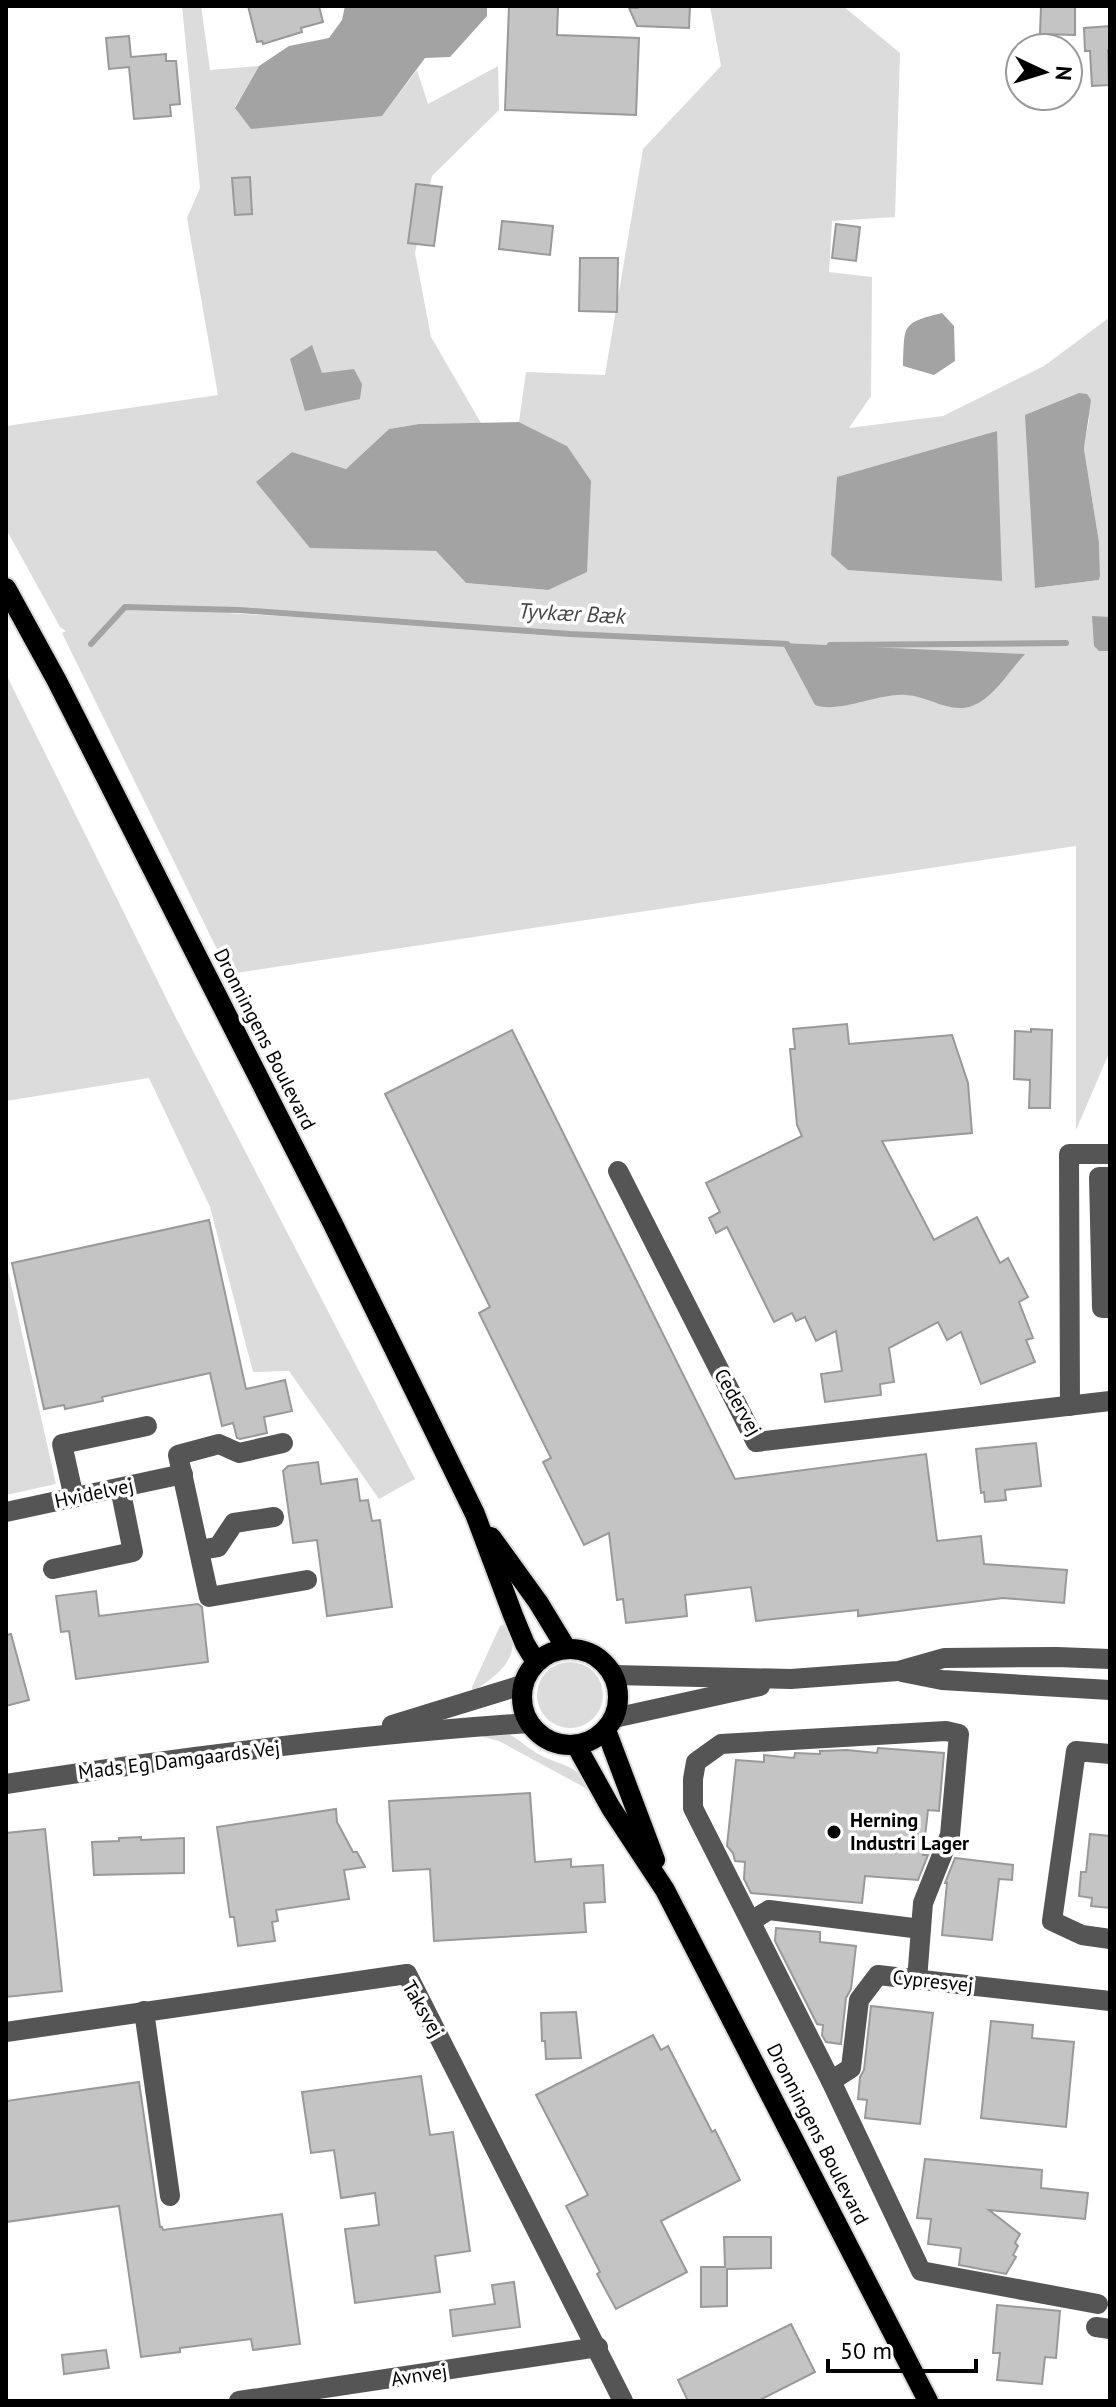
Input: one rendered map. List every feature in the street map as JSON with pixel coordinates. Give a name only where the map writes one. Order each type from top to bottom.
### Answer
[{"type":"main road","name":"Dronningens Boulevard","points":[[6,588],[57,681],[333,1224],[475,1514],[513,1615],[536,1662]]},
{"type":"main road","name":"Dronningens Boulevard","points":[[475,1514],[531,1591],[566,1648]]},
{"type":"main road","points":[[566,1648],[585,1650],[602,1660],[614,1675],[619,1697],[610,1724],[592,1740],[576,1745],[558,1744],[541,1736],[529,1723],[522,1705],[522,1685],[536,1662],[550,1652],[566,1648]]},
{"type":"main road","name":"Dronningens Boulevard","points":[[610,1724],[665,1890]]},
{"type":"main road","name":"Dronningens Boulevard","points":[[576,1745],[606,1800],[665,1890],[928,2401]]},
{"type":"street","points":[[1070,1406],[1069,1154],[1110,1154]]},
{"type":"street","name":"Cedervej","points":[[618,1171],[756,1442],[1110,1401]]},
{"type":"street","points":[[1110,1177],[1099,1177],[1105,1219],[1102,1308],[1110,1308]]},
{"type":"street","points":[[74,1498],[62,1444],[147,1426]]},
{"type":"street","points":[[283,1443],[239,1453],[219,1444],[178,1455],[209,1597],[307,1580]]},
{"type":"street","name":"Hvidelvej","points":[[6,1512],[183,1474]]},
{"type":"street","points":[[53,1569],[133,1552],[120,1488]]},
{"type":"street","points":[[199,1550],[218,1547],[234,1523],[274,1517]]},
{"type":"street","points":[[614,1675],[791,1679],[898,1671],[944,1658],[1110,1659]]},
{"type":"street","points":[[898,1671],[942,1680],[1110,1690]]},
{"type":"street","points":[[610,1724],[791,1679]]},
{"type":"street","name":"Mads Eg Damgaards Vej","points":[[351,1738],[522,1685]]},
{"type":"street","name":"Mads Eg Damgaards Vej","points":[[6,1784],[351,1738],[529,1723]]},
{"type":"street","points":[[917,1980],[923,1903],[950,1835],[959,1734],[946,1731],[721,1744],[696,1762],[693,1808],[831,2081],[921,2271],[1098,2304]]},
{"type":"street","points":[[1110,1754],[1076,1751],[1052,1921],[1082,1935],[1110,1939]]},
{"type":"street","points":[[751,1921],[769,1910],[921,1929]]},
{"type":"street","name":"Taksvej","points":[[6,2032],[407,1974],[623,2401]]},
{"type":"street","name":"Cypresvej","points":[[831,2081],[851,2068],[859,2000],[878,1975],[1110,2001]]},
{"type":"street","points":[[144,2011],[170,2196]]},
{"type":"street","name":"Avnvej","points":[[239,2401],[598,2347]]},
{"type":"shaded area","points":[[182,6],[201,6],[210,70],[259,66],[235,107],[382,116],[417,70],[428,104],[498,66],[499,110],[432,176],[415,253],[431,337],[481,423],[419,424],[389,429],[346,469],[292,452],[311,547],[436,551],[466,583],[548,590],[567,446],[519,422],[526,372],[605,375],[643,149],[721,66],[710,6],[843,6],[900,53],[895,217],[832,221],[829,272],[872,277],[871,396],[849,428],[943,416],[1044,366],[1110,317],[1110,1051],[1076,1130],[1076,846],[229,974],[62,633],[66,631],[60,627],[6,529],[6,426],[218,395],[187,218],[200,188]],"holes":[[[1090,414],[1084,449],[1099,542],[1099,580],[1036,588]],[[239,610],[476,627],[477,628],[228,613]]]},
{"type":"shaded area","points":[[345,6],[487,6],[487,16],[450,57],[425,58],[382,116],[251,129],[235,108],[259,66],[289,46],[329,38],[342,20]]},
{"type":"shaded area","points":[[942,313],[954,326],[955,361],[934,375],[903,366],[908,328],[918,320]]},
{"type":"shaded area","points":[[312,345],[322,373],[354,369],[362,384],[360,399],[305,411],[290,359]]},
{"type":"shaded area","points":[[1079,393],[1087,394],[1091,400],[1084,449],[1099,542],[1100,576],[1099,580],[1035,588],[1025,415]]},
{"type":"shaded area","points":[[519,422],[567,446],[591,481],[587,572],[548,590],[466,583],[436,551],[310,548],[256,482],[292,452],[346,469],[389,429],[419,424]]},
{"type":"shaded area","points":[[997,431],[1002,581],[848,570],[831,555],[837,477]]},
{"type":"shaded area","points":[[1092,616],[1110,617],[1110,651],[1099,651],[1094,646]]},
{"type":"shaded area","points":[[782,643],[1025,654],[994,691],[972,706],[955,708],[914,696],[895,695],[825,707],[815,705]]},
{"type":"shaded area","points":[[6,674],[175,1016],[415,1479],[379,1499],[289,1371],[253,1372],[210,1207],[149,1078],[6,1101]]},
{"type":"shaded area","points":[[6,1262],[56,1484],[6,1495]]},
{"type":"shaded area","points":[[510,1622],[512,1646],[506,1664],[472,1692],[500,1626]]},
{"type":"shaded area","points":[[570,1662],[583,1665],[593,1672],[600,1682],[603,1695],[600,1708],[593,1718],[583,1725],[570,1728],[557,1725],[547,1718],[540,1708],[537,1695],[540,1682],[547,1672],[557,1665]]},
{"type":"shaded area","points":[[501,1730],[540,1755],[570,1767],[591,1791],[499,1741],[483,1737],[481,1731]]},
{"type":"building","points":[[248,6],[319,6],[323,22],[263,44],[262,41],[257,42]]},
{"type":"building","points":[[509,6],[558,6],[557,35],[639,38],[636,115],[505,110]]},
{"type":"building","points":[[690,6],[689,28],[637,26],[629,8]]},
{"type":"building","points":[[1041,6],[1075,6],[1075,32],[1040,32]]},
{"type":"building","points":[[1110,26],[1109,85],[1092,86],[1090,51],[1085,51],[1084,28]]},
{"type":"building","points":[[129,36],[131,57],[166,54],[166,61],[176,61],[180,104],[170,105],[171,116],[134,119],[129,67],[109,69],[106,38]]},
{"type":"building","points":[[250,177],[252,214],[235,215],[232,178]]},
{"type":"building","points":[[416,184],[442,187],[434,246],[408,243]]},
{"type":"building","points":[[502,221],[553,226],[550,255],[499,249]]},
{"type":"building","points":[[836,224],[860,227],[856,261],[832,258]]},
{"type":"building","points":[[580,258],[618,258],[617,312],[579,311]]},
{"type":"building","points":[[847,1024],[849,1044],[952,1035],[968,1083],[972,1133],[882,1141],[934,1240],[977,1217],[1000,1263],[1008,1258],[1028,1297],[1019,1302],[1033,1338],[1026,1340],[1035,1362],[981,1384],[961,1332],[947,1340],[938,1322],[889,1348],[894,1382],[880,1384],[881,1395],[825,1402],[821,1374],[842,1371],[836,1331],[816,1341],[805,1317],[796,1321],[792,1313],[774,1322],[727,1227],[716,1233],[709,1218],[720,1212],[706,1183],[802,1136],[797,1125],[790,1049],[795,1049],[793,1029]]},
{"type":"building","points":[[1031,1029],[1052,1030],[1050,1108],[1029,1108],[1030,1080],[1014,1079],[1015,1031],[1031,1032]]},
{"type":"building","points":[[512,1030],[735,1479],[926,1454],[937,1541],[981,1536],[984,1564],[1067,1570],[1064,1603],[1003,1598],[858,1616],[858,1610],[756,1621],[751,1587],[685,1595],[687,1616],[626,1623],[623,1599],[617,1600],[609,1533],[584,1545],[543,1462],[551,1458],[479,1313],[490,1307],[385,1094]]},
{"type":"building","points":[[209,1220],[246,1389],[285,1380],[292,1411],[264,1417],[267,1433],[237,1438],[233,1423],[222,1426],[210,1373],[102,1397],[103,1401],[65,1409],[64,1405],[44,1409],[12,1263]]},
{"type":"building","points":[[1036,1443],[1041,1486],[1005,1490],[1006,1500],[985,1502],[984,1492],[981,1493],[976,1449]]},
{"type":"building","points":[[318,1462],[321,1484],[357,1479],[360,1501],[368,1500],[372,1521],[380,1520],[392,1607],[327,1616],[317,1540],[293,1543],[283,1471],[288,1466]]},
{"type":"building","points":[[96,1591],[99,1616],[198,1604],[202,1607],[208,1662],[76,1679],[69,1631],[61,1632],[56,1596]]},
{"type":"building","points":[[11,1634],[29,1700],[6,1706],[6,1635]]},
{"type":"building","points":[[878,1748],[944,1753],[939,1811],[928,1810],[923,1855],[928,1855],[918,1880],[865,1876],[862,1903],[751,1893],[744,1879],[745,1862],[735,1861],[727,1846],[736,1760],[764,1762],[764,1755],[794,1758],[795,1753],[820,1754],[820,1751],[877,1753]]},
{"type":"building","points":[[530,1793],[535,1862],[571,1859],[571,1867],[603,1865],[605,1902],[584,1903],[586,1932],[434,1941],[430,1869],[393,1871],[389,1801]]},
{"type":"building","points":[[336,1809],[337,1822],[365,1867],[344,1870],[349,1899],[276,1910],[278,1921],[272,1922],[275,1941],[238,1946],[234,1917],[230,1917],[217,1827]]},
{"type":"building","points":[[45,1829],[62,1991],[6,1997],[6,1833]]},
{"type":"building","points":[[1090,1834],[1110,1836],[1110,1908],[1091,1906],[1092,1898],[1079,1896],[1081,1872],[1086,1872]]},
{"type":"building","points":[[141,1837],[141,1840],[184,1838],[184,1873],[94,1875],[92,1842]]},
{"type":"building","points":[[955,1858],[1013,1865],[1012,1880],[999,1879],[992,1940],[942,1935],[945,1883]]},
{"type":"building","points":[[776,1928],[820,1932],[820,1942],[856,1946],[841,2044],[826,2042],[822,2035],[823,2025],[817,2024],[775,1941]]},
{"type":"building","points":[[871,2006],[933,2013],[920,2124],[865,2118],[867,2100],[858,2099]]},
{"type":"building","points":[[576,2012],[581,2058],[546,2059],[541,2013]]},
{"type":"building","points":[[991,2021],[1033,2025],[1032,2038],[1074,2042],[1066,2127],[981,2118]]},
{"type":"building","points":[[653,2035],[661,2050],[668,2046],[740,2180],[661,2221],[687,2272],[616,2309],[566,2206],[588,2195],[536,2095]]},
{"type":"building","points":[[421,2076],[430,2135],[453,2132],[470,2251],[435,2256],[440,2292],[355,2303],[345,2229],[379,2225],[375,2193],[341,2198],[334,2150],[311,2153],[302,2092]]},
{"type":"building","points":[[139,2082],[160,2227],[163,2230],[282,2214],[300,2344],[253,2350],[251,2339],[180,2348],[180,2352],[141,2357],[119,2206],[6,2222],[6,2101]]},
{"type":"building","points":[[925,2159],[1042,2170],[1041,2188],[1088,2193],[1085,2219],[989,2210],[1020,2234],[1015,2243],[1018,2246],[1013,2255],[1016,2257],[1006,2274],[959,2265],[961,2248],[928,2244],[931,2219],[917,2218]]},
{"type":"building","points":[[724,2237],[771,2237],[771,2268],[727,2269],[727,2306],[701,2307],[701,2267],[725,2267]]},
{"type":"building","points":[[514,2282],[520,2327],[453,2336],[450,2310],[495,2304],[492,2285]]},
{"type":"building","points":[[997,2305],[1060,2311],[1056,2358],[1045,2357],[1042,2384],[997,2380],[1000,2353],[993,2353]]},
{"type":"building","points":[[791,2324],[815,2372],[758,2401],[688,2401],[678,2380]]},
{"type":"building","points":[[106,2350],[109,2368],[64,2374],[62,2355]]},
{"type":"waterway","name":"Tyvkær Bæk","points":[[91,644],[125,607],[239,610],[570,634],[787,644]]},
{"type":"waterway","name":"Tyvkær Bæk","points":[[830,645],[1066,643]]},
{"type":"place","name":"Herning Industri Lager","points":[[834,1832]]}]
